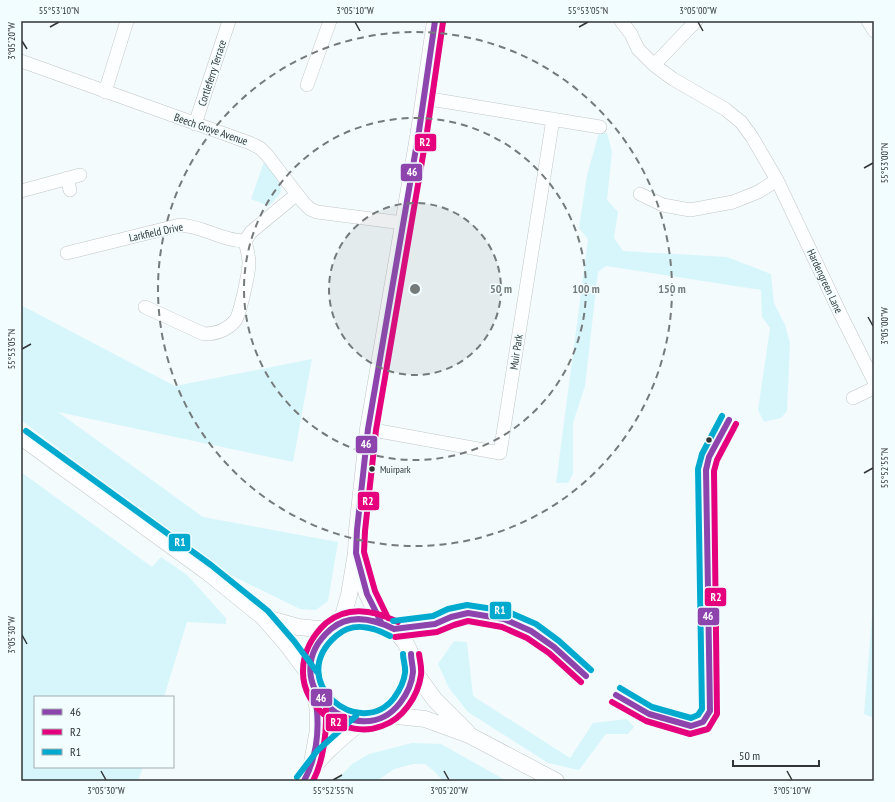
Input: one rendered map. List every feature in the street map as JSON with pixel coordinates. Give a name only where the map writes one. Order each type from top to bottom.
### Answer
[{"type":"main road","points":[[308,774],[318,730],[318,710],[312,683],[312,658],[316,648],[335,626],[349,594],[356,553],[357,530],[368,429],[424,98],[435,21]]},
{"type":"main road","points":[[21,437],[206,571],[264,617],[288,646],[312,683],[321,701],[333,712],[361,722],[374,720],[388,715],[401,702],[408,689],[413,670],[411,654],[405,642],[394,629],[381,622],[361,618],[335,626],[298,627],[264,617]]},
{"type":"main road","points":[[356,553],[367,594],[381,622]]},
{"type":"main road","points":[[413,670],[435,700],[469,735]]},
{"type":"main road","points":[[388,715],[425,719],[469,735],[556,781]]},
{"type":"main road","points":[[308,774],[337,742],[361,722]]},
{"type":"street","points":[[105,92],[127,21]]},
{"type":"street","name":"Cortleferry Terrace","points":[[195,124],[229,21]]},
{"type":"street","points":[[307,85],[317,73],[330,21]]},
{"type":"street","name":"Hardengreen Lane","points":[[621,21],[631,34],[638,49],[654,65],[673,79],[725,110],[741,122],[752,137],[777,180],[874,381]]},
{"type":"street","points":[[654,65],[696,21]]},
{"type":"street","points":[[868,21],[874,31]]},
{"type":"street","name":"Beech Grove Avenue","points":[[21,61],[250,143],[260,148],[267,154],[310,209],[318,212],[402,223]]},
{"type":"street","points":[[424,98],[600,126]]},
{"type":"street","name":"Muir Park","points":[[368,429],[500,453],[553,119]]},
{"type":"street","points":[[21,191],[69,184],[80,175]]},
{"type":"street","points":[[640,194],[663,205],[690,210],[734,202],[758,192],[777,180]]},
{"type":"street","points":[[145,307],[204,334],[214,334],[225,329],[236,320],[239,312],[249,264],[249,255],[245,242],[251,232],[297,194]]},
{"type":"street","name":"Larkfield Drive","points":[[67,253],[180,225],[198,227],[234,241],[245,242]]},
{"type":"street","points":[[853,398],[874,388]]},
{"type":"shaded area","points":[[599,133],[607,133],[612,152],[607,200],[618,212],[614,238],[623,251],[727,257],[771,274],[774,303],[785,325],[790,343],[787,411],[781,418],[764,422],[758,410],[770,328],[762,317],[761,290],[606,266],[598,272],[585,386],[573,423],[573,474],[568,483],[556,483],[588,239],[579,228],[587,175]]},
{"type":"shaded area","points":[[264,162],[279,181],[281,189],[278,197],[269,206],[251,199]]},
{"type":"shaded area","points":[[21,305],[175,386],[312,359],[293,462],[58,412],[203,517],[338,542],[328,601],[316,610],[300,609],[216,568],[21,420]]},
{"type":"shaded area","points":[[21,472],[152,567],[161,557],[187,575],[226,618],[226,624],[187,622],[164,696],[34,696],[34,768],[143,768],[138,781],[21,781]]},
{"type":"shaded area","points":[[874,592],[874,718],[864,714]]},
{"type":"shaded area","points":[[454,641],[467,642],[473,696],[570,758],[593,723],[627,719],[634,727],[628,734],[606,734],[579,770],[548,763],[468,712],[449,688],[438,664]]},
{"type":"shaded area","points":[[412,743],[441,744],[507,781],[443,781],[425,764],[413,764],[394,769],[377,781],[336,781],[352,764],[369,754]]},
{"type":"transit line","name":"46","points":[[381,622],[367,594],[356,553],[357,530],[368,429],[419,131],[435,21]]},
{"type":"transit line","name":"R2","points":[[388,618],[375,591],[364,552],[365,531],[376,430],[427,132],[443,22]]},
{"type":"transit line","name":"R1","points":[[620,688],[652,707],[691,718],[698,715],[702,709],[698,469],[702,454],[722,416]]},
{"type":"transit line","name":"46","points":[[616,695],[649,714],[691,726],[703,722],[710,711],[706,470],[709,457],[729,420]]},
{"type":"transit line","name":"R2","points":[[612,702],[646,721],[690,734],[708,729],[717,714],[714,471],[717,460],[736,424]]},
{"type":"transit line","name":"R1","points":[[26,431],[211,565],[268,611],[294,641],[317,672]]},
{"type":"transit line","name":"R1","points":[[393,621],[433,616],[448,609],[467,605],[506,611],[536,624],[559,641],[591,670]]},
{"type":"transit line","name":"R2","points":[[398,622],[370,612],[361,611],[334,617],[326,623],[313,638],[303,664],[305,685],[310,698],[318,709],[341,725],[354,729],[368,729],[390,723],[403,712],[417,691],[421,675],[419,654]]},
{"type":"transit line","name":"46","points":[[394,629],[435,624],[451,617],[468,613],[504,619],[531,631],[554,647],[586,676]]},
{"type":"transit line","name":"46","points":[[394,629],[386,625],[362,619],[346,621],[331,629],[315,650],[310,670],[315,690],[327,706],[344,717],[363,721],[383,717],[400,703],[409,688],[413,672],[411,654]]},
{"type":"transit line","name":"R2","points":[[395,637],[437,632],[468,621],[502,627],[527,638],[549,653],[581,682]]},
{"type":"transit line","name":"R1","points":[[390,636],[377,630],[363,627],[349,628],[336,636],[322,653],[318,671],[323,687],[333,700],[347,710],[363,713],[380,710],[394,698],[402,683],[405,671],[403,654]]},
{"type":"transit line","name":"R2","points":[[313,781],[322,756],[325,737],[326,707],[322,688]]},
{"type":"transit line","name":"46","points":[[304,781],[313,759],[317,736],[317,713],[314,690]]},
{"type":"transit line","name":"R1","points":[[297,777],[317,751],[356,716]]},
{"type":"place","name":"Muirpark","points":[[372,469]]}]
